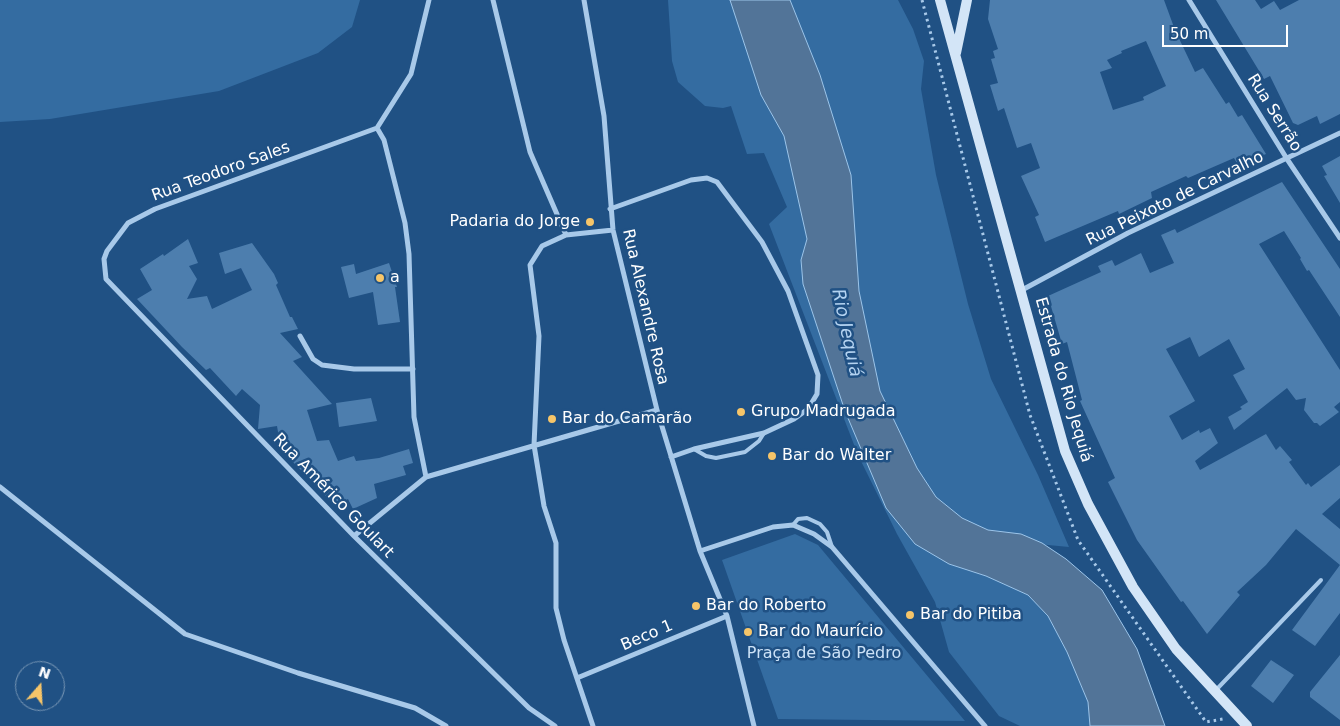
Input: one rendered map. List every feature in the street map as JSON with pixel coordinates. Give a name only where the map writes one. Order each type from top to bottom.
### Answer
[{"type":"main road","name":"Estrada do Rio Jequiá","points":[[940,0],[1022,290],[1065,451],[1088,504],[1133,587],[1176,649],[1247,726]]},
{"type":"main road","name":"Estrada do Rio Jequiá","points":[[955,56],[968,0]]},
{"type":"street","points":[[426,477],[414,417],[409,254],[405,223],[384,140],[377,128],[412,74],[429,0]]},
{"type":"street","points":[[492,0],[530,152],[566,234]]},
{"type":"street","name":"Rua Alexandre Rosa","points":[[584,0],[604,116],[613,230],[656,410],[700,551],[727,616],[754,726]]},
{"type":"street","name":"Rua Serrão","points":[[1188,0],[1287,159],[1340,238]]},
{"type":"street","name":"Rua Teodoro Sales","points":[[105,272],[107,251],[128,223],[154,209],[377,128]]},
{"type":"street","name":"Rua Peixoto de Carvalho","points":[[1022,290],[1128,233],[1340,133]]},
{"type":"street","points":[[610,209],[691,180],[708,178],[717,182],[726,190],[762,242],[788,291],[818,375],[819,386],[814,400],[808,409],[794,419],[764,433],[694,449],[671,457]]},
{"type":"street","points":[[593,726],[556,608],[556,543],[544,506],[534,445],[539,336],[530,265],[542,246],[566,234],[613,230]]},
{"type":"street","name":"Rua Américo Goulart","points":[[105,272],[112,287],[354,536],[529,708],[555,726]]},
{"type":"street","points":[[300,336],[313,359],[322,365],[354,369],[413,369]]},
{"type":"street","points":[[354,536],[426,477],[656,410]]},
{"type":"street","points":[[0,486],[184,634],[298,673],[415,708],[446,726]]},
{"type":"street","points":[[700,551],[773,527],[793,525],[814,534],[832,547],[985,726]]},
{"type":"street","name":"Beco 1","points":[[577,678],[727,616]]},
{"type":"lane","points":[[694,449],[706,456],[716,458],[746,452],[759,442],[764,433]]},
{"type":"lane","points":[[793,525],[802,518],[820,524],[827,532],[832,547]]},
{"type":"lane","points":[[1214,692],[1321,580]]},
{"type":"green space","points":[[0,0],[360,0],[352,27],[318,53],[219,91],[50,119],[0,122]]},
{"type":"green space","points":[[668,0],[738,0],[790,134],[815,239],[949,564],[986,576],[1028,595],[1048,616],[1067,652],[1088,702],[1090,726],[1020,726],[999,716],[949,652],[935,602],[897,534],[858,455],[769,224],[787,207],[764,153],[747,154],[731,106],[723,108],[705,106],[678,82],[672,61]]},
{"type":"green space","points":[[780,0],[898,0],[913,29],[924,61],[921,89],[936,175],[968,304],[991,379],[1038,475],[1069,547],[986,539],[929,503],[872,394]]},
{"type":"green space","name":"Praça de São Pedro","points":[[795,534],[818,545],[965,721],[778,719],[722,560]]},
{"type":"water","name":"Rio Jequiá","points":[[730,0],[790,0],[820,75],[851,175],[859,291],[880,391],[917,468],[936,497],[962,518],[988,530],[1021,534],[1042,543],[1066,559],[1102,590],[1137,649],[1165,726],[1090,726],[1088,702],[1067,652],[1048,616],[1028,595],[986,576],[949,564],[915,544],[886,508],[845,411],[803,284],[801,260],[807,239],[784,136],[761,95]]},
{"type":"building","points":[[990,0],[1164,0],[1175,30],[1195,72],[1203,68],[1226,104],[1229,102],[1238,117],[1242,115],[1266,154],[1238,165],[1234,158],[1188,178],[1186,176],[1151,192],[1152,198],[1119,214],[1118,211],[1045,242],[1035,217],[1039,215],[1021,176],[1040,168],[1031,143],[1017,148],[1004,108],[998,111],[990,85],[998,83],[991,59],[995,58],[993,51],[998,49],[988,19]],"holes":[[[1146,41],[1166,86],[1143,97],[1144,100],[1113,110],[1100,72],[1112,68],[1107,60],[1122,53],[1121,51]]]},
{"type":"building","points":[[1216,0],[1255,0],[1261,9],[1274,1],[1280,10],[1299,0],[1340,0],[1340,114],[1320,124],[1317,116],[1298,125],[1293,123],[1270,76],[1264,79]]},
{"type":"building","points":[[1340,156],[1340,203],[1324,176],[1327,175],[1322,166]]},
{"type":"building","points":[[1282,182],[1340,269],[1340,317],[1309,270],[1307,271],[1284,231],[1259,244],[1340,370],[1340,402],[1334,407],[1339,412],[1320,426],[1314,423],[1304,410],[1306,398],[1296,400],[1287,388],[1234,430],[1228,417],[1242,409],[1240,407],[1248,402],[1233,375],[1245,369],[1229,339],[1199,357],[1190,337],[1166,349],[1195,401],[1169,416],[1182,440],[1199,430],[1200,433],[1210,428],[1218,443],[1195,461],[1200,470],[1266,434],[1276,450],[1280,446],[1292,460],[1289,462],[1306,485],[1308,483],[1311,487],[1340,465],[1340,498],[1322,514],[1340,529],[1340,565],[1296,529],[1266,565],[1237,592],[1240,595],[1207,634],[1183,601],[1181,602],[1137,540],[1108,482],[1115,478],[1080,401],[1082,400],[1067,342],[1062,344],[1048,296],[1101,272],[1098,266],[1112,260],[1115,266],[1141,253],[1150,273],[1174,263],[1161,235],[1175,229],[1177,233]]},
{"type":"building","points":[[188,239],[198,263],[189,266],[197,279],[187,299],[207,296],[212,309],[252,290],[241,268],[225,274],[219,253],[252,243],[274,274],[278,283],[276,285],[290,317],[292,317],[298,329],[280,333],[302,357],[293,361],[332,404],[307,410],[317,441],[329,440],[338,461],[354,456],[356,461],[379,458],[409,449],[413,463],[403,466],[406,475],[374,484],[377,498],[353,509],[348,499],[335,506],[310,479],[306,466],[301,470],[288,457],[286,450],[281,450],[277,426],[258,429],[260,405],[242,389],[236,396],[210,368],[206,370],[182,347],[137,299],[152,290],[140,269],[163,254],[164,256]]},
{"type":"building","points":[[389,263],[397,287],[395,287],[400,322],[378,325],[373,292],[349,298],[341,267],[354,264],[356,274]]},
{"type":"building","points":[[371,398],[377,421],[339,427],[336,403]]},
{"type":"building","points":[[1340,565],[1340,613],[1315,646],[1292,630]]},
{"type":"building","points":[[1340,655],[1340,720],[1310,697],[1310,692]]},
{"type":"building","points":[[1271,660],[1294,675],[1273,703],[1251,686]]},
{"type":"place","name":"Padaria do Jorge","points":[[590,222]]},
{"type":"place","name":"a","points":[[380,278]]},
{"type":"place","name":"Grupo Madrugada","points":[[741,412]]},
{"type":"place","name":"Bar do Camarão","points":[[552,419]]},
{"type":"place","name":"Bar do Walter","points":[[772,456]]},
{"type":"place","name":"Bar do Roberto","points":[[696,606]]},
{"type":"place","name":"Bar do Pitiba","points":[[910,615]]},
{"type":"place","name":"Bar do Maurício","points":[[748,632]]}]
